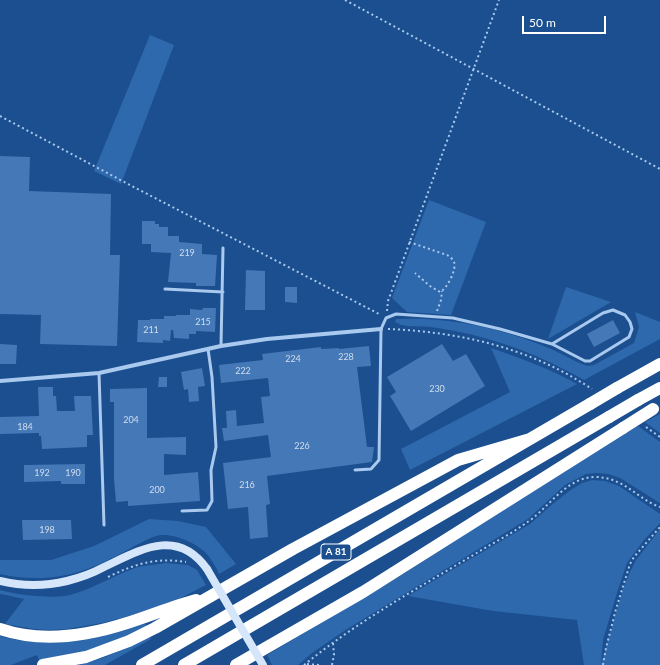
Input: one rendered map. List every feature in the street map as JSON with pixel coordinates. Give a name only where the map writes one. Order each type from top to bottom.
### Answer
[{"type":"highway","name":"A 81","points":[[142,665],[660,364]]},
{"type":"highway","name":"A 81","points":[[184,665],[660,388]]},
{"type":"highway","points":[[236,665],[363,592],[657,407]]},
{"type":"highway","points":[[43,665],[86,657],[109,649],[155,628],[293,549],[458,460],[530,439]]},
{"type":"highway","points":[[0,629],[22,635],[50,637],[97,631],[126,624],[180,604],[214,595]]},
{"type":"street","points":[[0,381],[99,373],[221,346],[268,339],[381,329]]},
{"type":"street","points":[[0,580],[16,583],[46,585],[67,581],[102,568],[148,547],[162,544],[174,546],[196,556],[207,569],[263,665]]},
{"type":"lane","points":[[221,346],[223,248]]},
{"type":"lane","points":[[164,289],[223,292]]},
{"type":"lane","points":[[355,470],[371,468],[379,460],[381,329],[386,318],[396,314],[453,318],[500,329],[552,344],[585,361],[590,361],[629,337],[632,329],[630,322],[624,315],[613,310],[603,313],[552,344]]},
{"type":"lane","points":[[182,511],[207,510],[212,501],[211,470],[216,447],[212,377],[208,349]]},
{"type":"lane","points":[[99,373],[104,525]]},
{"type":"path","points":[[345,0],[660,169]]},
{"type":"path","points":[[0,116],[386,318],[388,301],[499,0]]},
{"type":"path","points":[[409,242],[447,255],[452,258],[455,263],[455,267],[448,285],[442,291],[441,300],[435,316]]},
{"type":"path","points":[[415,273],[430,286],[440,292],[442,291]]},
{"type":"path","points":[[381,329],[451,334],[493,344],[560,370],[595,391]]},
{"type":"path","points":[[644,425],[660,437]]},
{"type":"path","points":[[305,664],[333,642],[381,611],[527,523],[568,487],[582,480],[595,477],[617,481],[636,492],[655,506],[660,507]]},
{"type":"path","points":[[603,665],[616,609],[630,564],[660,527]]},
{"type":"path","points":[[332,665],[334,654],[333,642]]},
{"type":"path","points":[[305,664],[319,665]]},
{"type":"shaded area","points":[[150,35],[174,45],[121,184],[94,171]]},
{"type":"shaded area","points":[[429,200],[486,222],[451,315],[407,312],[392,298]]},
{"type":"shaded area","points":[[566,287],[611,302],[548,339]]},
{"type":"shaded area","points":[[635,312],[660,322],[660,339],[584,380],[522,350],[489,339],[455,331],[431,327],[408,326],[395,322],[396,319],[437,320],[493,329],[529,340],[587,366],[594,365],[634,343],[639,327]]},
{"type":"shaded area","points":[[491,348],[546,368],[577,384],[410,470],[401,449],[510,392]]},
{"type":"shaded area","points":[[660,414],[660,433],[645,422]]},
{"type":"shaded area","points":[[638,426],[660,442],[660,503],[620,478],[608,474],[586,474],[565,485],[528,519],[347,629],[312,653],[298,665],[272,665],[267,655],[405,573],[579,460]]},
{"type":"shaded area","points":[[592,480],[605,481],[619,486],[660,514],[660,523],[644,540],[627,563],[603,640],[601,664],[624,586],[630,572],[636,560],[660,529],[660,665],[584,665],[577,620],[493,611],[408,596],[530,524],[572,489],[582,483]]},
{"type":"shaded area","points":[[149,519],[178,521],[206,527],[236,564],[219,574],[206,553],[195,545],[181,538],[159,535],[98,565],[68,575],[45,578],[22,578],[0,574],[0,560],[51,560],[94,546]]},
{"type":"shaded area","points":[[165,563],[188,565],[197,570],[206,585],[173,602],[102,623],[51,630],[34,629],[5,624],[24,599],[0,594],[0,590],[35,596],[54,597],[70,595],[135,568]]},
{"type":"shaded area","points":[[144,624],[147,625],[146,627],[109,644],[82,652],[39,660],[37,655],[11,665],[0,665],[0,636],[19,640],[55,643],[90,639]]},
{"type":"shaded area","points":[[150,637],[151,639],[105,665],[79,665],[103,658]]},
{"type":"building","points":[[0,156],[30,157],[29,191],[111,194],[110,255],[120,255],[117,346],[40,344],[41,315],[0,314]]},
{"type":"building","points":[[142,221],[155,221],[155,224],[159,224],[159,227],[168,227],[168,236],[179,236],[179,242],[202,244],[202,254],[217,255],[215,286],[196,286],[196,283],[168,282],[171,253],[151,252],[151,244],[142,244]]},
{"type":"building","points":[[246,270],[265,271],[265,310],[245,310]]},
{"type":"building","points":[[285,287],[297,287],[297,303],[285,302]]},
{"type":"building","points":[[203,308],[216,308],[215,332],[196,331],[196,334],[189,334],[189,339],[174,338],[173,330],[171,330],[170,341],[163,340],[163,343],[137,342],[138,320],[164,319],[164,316],[190,315],[190,309],[202,310]]},
{"type":"building","points":[[613,320],[620,333],[594,347],[587,334]]},
{"type":"building","points":[[0,344],[17,345],[16,364],[0,364]]},
{"type":"building","points":[[442,344],[453,361],[466,354],[485,386],[411,431],[390,396],[396,392],[387,377]]},
{"type":"building","points":[[369,346],[371,366],[357,367],[367,447],[374,447],[372,462],[267,476],[270,504],[266,505],[268,537],[250,539],[248,507],[228,509],[223,463],[271,457],[268,435],[224,441],[222,428],[227,428],[226,411],[236,410],[237,426],[264,423],[261,397],[270,396],[268,378],[221,383],[219,365],[263,360],[262,354],[321,347],[321,349],[339,349]]},
{"type":"building","points":[[202,368],[205,386],[198,387],[199,401],[189,402],[188,389],[184,390],[181,372]]},
{"type":"building","points":[[159,377],[167,377],[167,387],[158,387]]},
{"type":"building","points":[[38,387],[53,387],[53,396],[56,396],[57,411],[75,411],[74,396],[91,396],[93,435],[87,435],[87,447],[42,449],[41,436],[39,436],[39,433],[0,434],[0,417],[39,416]]},
{"type":"building","points":[[147,388],[147,438],[186,437],[186,455],[164,454],[164,475],[198,472],[200,501],[128,506],[128,501],[116,502],[114,479],[114,402],[110,402],[110,389]]},
{"type":"building","points":[[85,464],[85,484],[61,484],[61,481],[24,482],[24,465]]},
{"type":"building","points":[[22,520],[71,520],[72,539],[23,540]]}]
